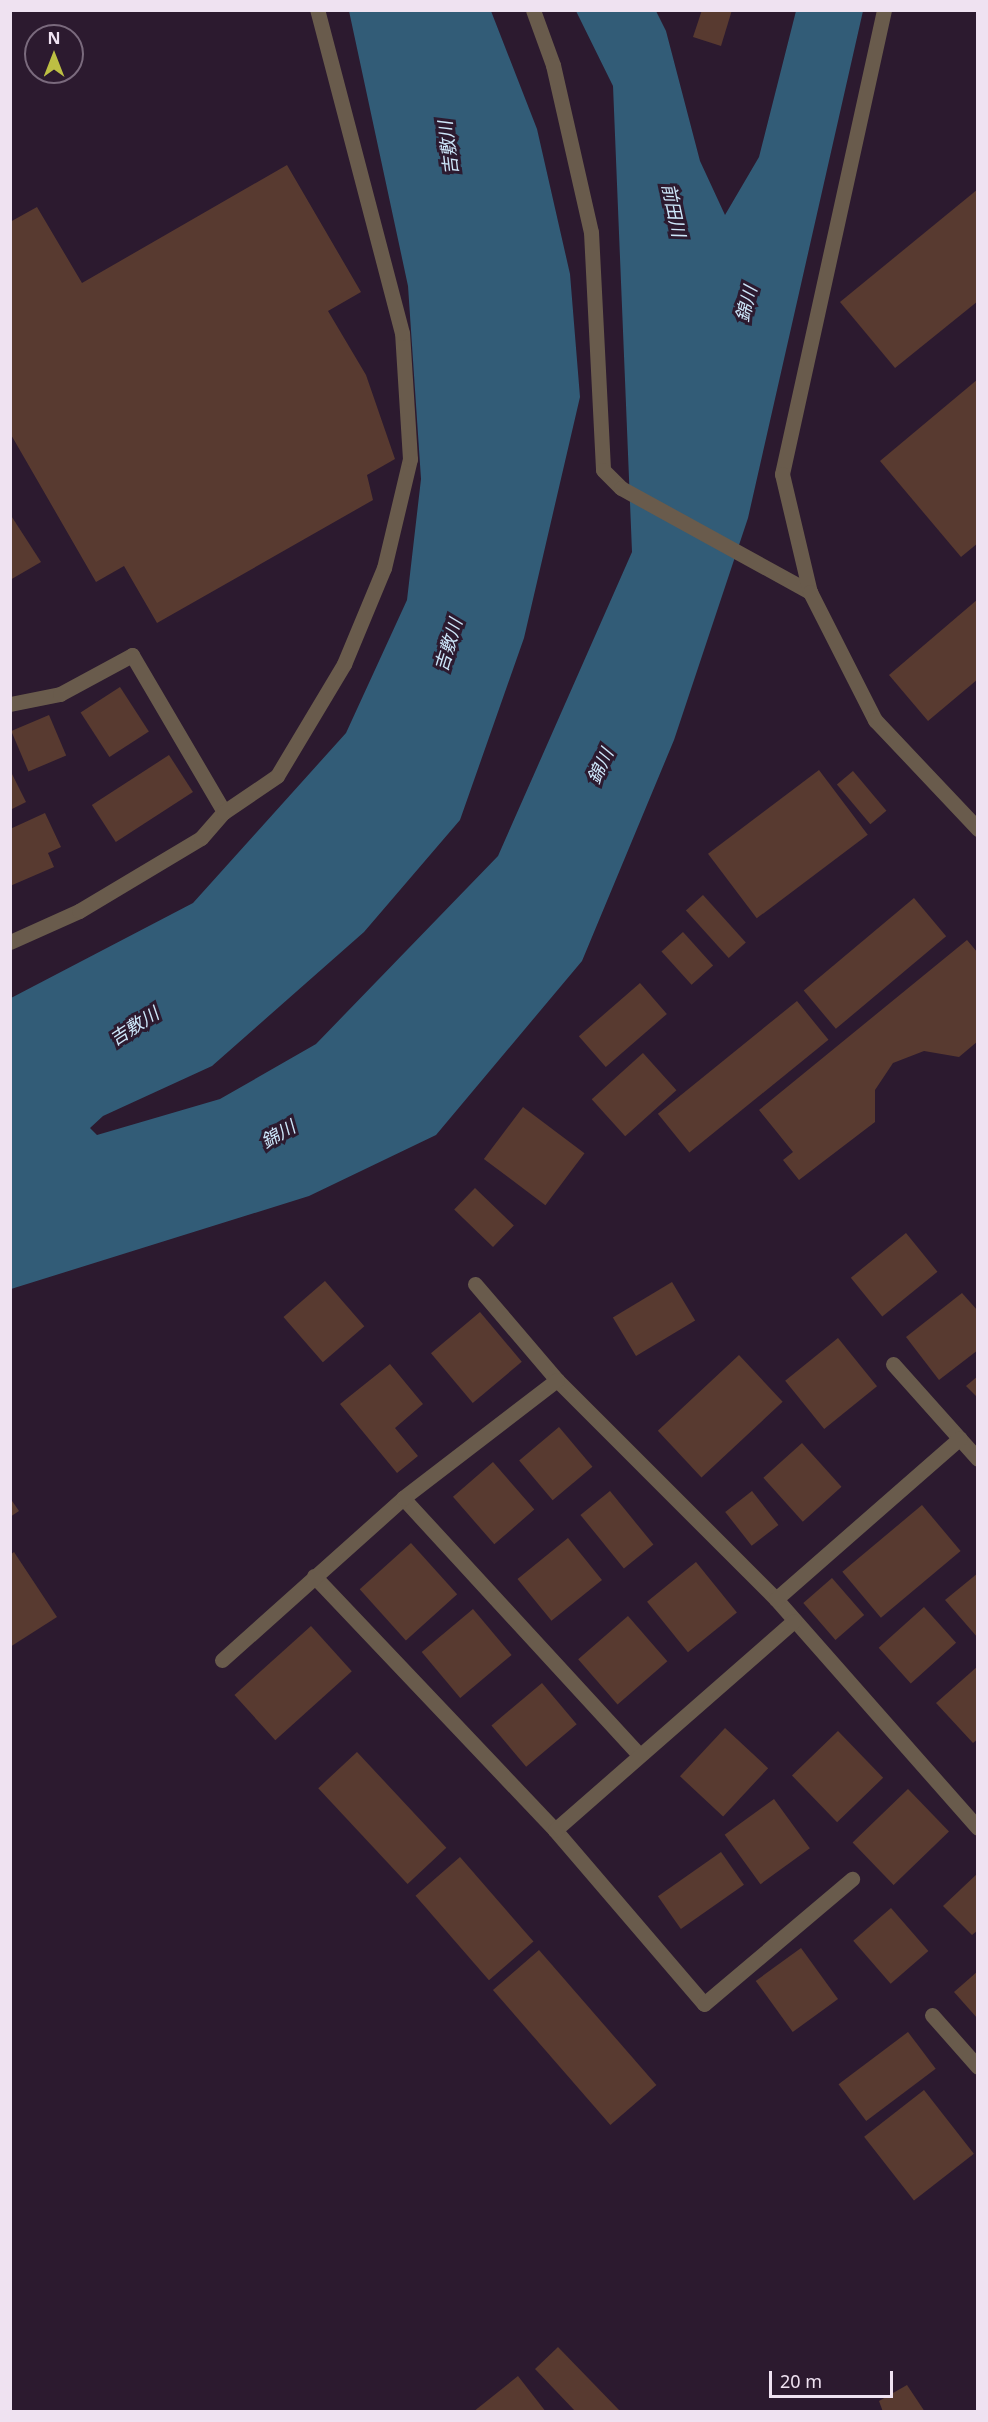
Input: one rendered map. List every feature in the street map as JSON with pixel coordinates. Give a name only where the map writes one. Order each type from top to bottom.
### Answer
[{"type":"street","points":[[10,942],[79,911],[201,838],[224,812],[277,776],[344,664],[384,568],[410,459],[402,333],[317,10]]},
{"type":"street","points":[[533,10],[553,64],[591,232],[603,470],[621,488],[752,557],[810,592]]},
{"type":"street","points":[[884,10],[782,474],[810,592],[875,720],[978,829]]},
{"type":"street","points":[[10,704],[60,694],[132,655],[224,812]]},
{"type":"street","points":[[475,1284],[557,1380],[776,1599],[978,1828]]},
{"type":"street","points":[[894,1364],[978,1459]]},
{"type":"street","points":[[222,1660],[403,1498],[557,1380]]},
{"type":"street","points":[[776,1599],[960,1438]]},
{"type":"street","points":[[403,1498],[638,1754]]},
{"type":"street","points":[[314,1576],[555,1830],[704,2004],[852,1879]]},
{"type":"street","points":[[555,1830],[638,1754],[794,1620]]},
{"type":"street","points":[[932,2015],[978,2067]]},
{"type":"water","points":[[349,11],[491,11],[537,129],[570,274],[580,397],[524,638],[460,820],[364,932],[212,1066],[103,1116],[90,1128],[97,1135],[220,1099],[316,1044],[498,856],[632,552],[613,86],[576,11],[656,11],[666,31],[700,161],[725,215],[759,157],[796,11],[863,11],[748,518],[674,740],[582,961],[436,1135],[309,1196],[11,1289],[11,998],[193,903],[346,733],[407,600],[421,479],[408,286]]},
{"type":"building","points":[[702,10],[732,10],[721,46],[693,37]]},
{"type":"building","points":[[287,165],[361,292],[328,311],[366,375],[395,459],[367,475],[373,500],[157,623],[124,566],[96,582],[10,433],[10,222],[37,207],[82,283]]},
{"type":"building","points":[[978,189],[978,301],[895,368],[840,302]]},
{"type":"building","points":[[978,379],[978,543],[961,557],[880,461]]},
{"type":"building","points":[[10,514],[41,562],[10,580]]},
{"type":"building","points":[[978,599],[978,679],[928,721],[889,675]]},
{"type":"building","points":[[120,687],[149,731],[109,757],[81,713]]},
{"type":"building","points":[[49,715],[66,756],[28,772],[11,731]]},
{"type":"building","points":[[169,755],[193,792],[116,842],[92,805]]},
{"type":"building","points":[[10,770],[26,802],[10,810]]},
{"type":"building","points":[[819,770],[868,835],[757,918],[708,854]]},
{"type":"building","points":[[853,771],[886,811],[870,824],[837,784]]},
{"type":"building","points":[[45,813],[61,847],[48,853],[54,867],[10,886],[10,829]]},
{"type":"building","points":[[703,895],[746,943],[729,958],[686,910]]},
{"type":"building","points":[[914,898],[946,936],[836,1029],[804,991]]},
{"type":"building","points":[[683,932],[713,965],[692,985],[661,951]]},
{"type":"building","points":[[967,940],[978,953],[978,1041],[959,1057],[924,1051],[893,1063],[875,1090],[875,1122],[799,1180],[783,1160],[793,1152],[759,1110]]},
{"type":"building","points":[[640,983],[667,1014],[606,1067],[579,1036]]},
{"type":"building","points":[[797,1001],[828,1040],[689,1153],[658,1114]]},
{"type":"building","points":[[643,1053],[676,1090],[625,1136],[592,1099]]},
{"type":"building","points":[[523,1107],[584,1153],[545,1205],[484,1159]]},
{"type":"building","points":[[475,1188],[514,1226],[493,1247],[454,1210]]},
{"type":"building","points":[[906,1233],[937,1272],[882,1317],[851,1278]]},
{"type":"building","points":[[325,1281],[364,1326],[323,1362],[283,1317]]},
{"type":"building","points":[[672,1282],[695,1321],[636,1356],[613,1318]]},
{"type":"building","points":[[962,1293],[978,1311],[978,1350],[939,1380],[906,1337]]},
{"type":"building","points":[[480,1312],[522,1362],[473,1403],[431,1353]]},
{"type":"building","points":[[838,1338],[877,1386],[824,1429],[785,1381]]},
{"type":"building","points":[[739,1355],[783,1402],[701,1478],[658,1431]]},
{"type":"building","points":[[390,1364],[423,1404],[395,1428],[418,1456],[397,1473],[340,1404]]},
{"type":"building","points":[[978,1376],[978,1398],[966,1386]]},
{"type":"building","points":[[559,1427],[592,1467],[553,1500],[519,1460]]},
{"type":"building","points":[[802,1443],[841,1487],[803,1522],[763,1478]]},
{"type":"building","points":[[493,1462],[534,1510],[494,1544],[453,1497]]},
{"type":"building","points":[[610,1491],[653,1545],[624,1569],[580,1515]]},
{"type":"building","points":[[752,1491],[778,1525],[752,1546],[725,1512]]},
{"type":"building","points":[[10,1498],[19,1511],[10,1517]]},
{"type":"building","points":[[922,1505],[961,1551],[881,1618],[842,1572]]},
{"type":"building","points":[[568,1538],[602,1580],[551,1621],[517,1579]]},
{"type":"building","points":[[411,1543],[457,1594],[406,1640],[360,1589]]},
{"type":"building","points":[[14,1552],[57,1617],[10,1647],[10,1555]]},
{"type":"building","points":[[696,1562],[737,1613],[688,1652],[647,1602]]},
{"type":"building","points":[[978,1573],[978,1638],[945,1600]]},
{"type":"building","points":[[832,1578],[864,1615],[835,1640],[803,1603]]},
{"type":"building","points":[[924,1607],[956,1643],[911,1683],[879,1648]]},
{"type":"building","points":[[473,1609],[512,1655],[460,1698],[422,1652]]},
{"type":"building","points":[[628,1616],[667,1661],[618,1705],[578,1659]]},
{"type":"building","points":[[311,1626],[352,1671],[275,1740],[234,1695]]},
{"type":"building","points":[[978,1666],[978,1739],[973,1743],[936,1703]]},
{"type":"building","points":[[542,1683],[577,1724],[526,1767],[491,1725]]},
{"type":"building","points":[[725,1728],[768,1768],[723,1817],[680,1776]]},
{"type":"building","points":[[838,1731],[883,1778],[837,1822],[792,1775]]},
{"type":"building","points":[[357,1752],[446,1848],[408,1884],[318,1788]]},
{"type":"building","points":[[908,1789],[949,1831],[894,1885],[853,1842]]},
{"type":"building","points":[[774,1799],[810,1848],[761,1884],[725,1835]]},
{"type":"building","points":[[721,1852],[744,1885],[681,1929],[658,1896]]},
{"type":"building","points":[[460,1857],[533,1942],[489,1980],[415,1896]]},
{"type":"building","points":[[978,1873],[978,1930],[972,1935],[943,1906]]},
{"type":"building","points":[[891,1908],[928,1951],[891,1984],[853,1941]]},
{"type":"building","points":[[801,1948],[838,1999],[793,2032],[756,1981]]},
{"type":"building","points":[[539,1950],[656,2085],[610,2125],[493,1990]]},
{"type":"building","points":[[978,1971],[978,2019],[954,1992]]},
{"type":"building","points":[[908,2032],[936,2069],[866,2121],[839,2084]]},
{"type":"building","points":[[924,2090],[974,2154],[914,2201],[864,2137]]},
{"type":"building","points":[[558,2347],[619,2410],[618,2412],[576,2412],[535,2369]]},
{"type":"building","points":[[518,2376],[546,2412],[473,2412]]},
{"type":"building","points":[[907,2385],[925,2412],[883,2412],[879,2401]]},
{"type":"water label","name":"吉敷川","points":[[448,148]]},
{"type":"water label","name":"前田川","points":[[674,210]]},
{"type":"water label","name":"錦川","points":[[746,304]]},
{"type":"water label","name":"吉敷川","points":[[448,645]]},
{"type":"water label","name":"錦川","points":[[600,766]]},
{"type":"water label","name":"吉敷川","points":[[134,1026]]},
{"type":"water label","name":"錦川","points":[[278,1134]]}]
